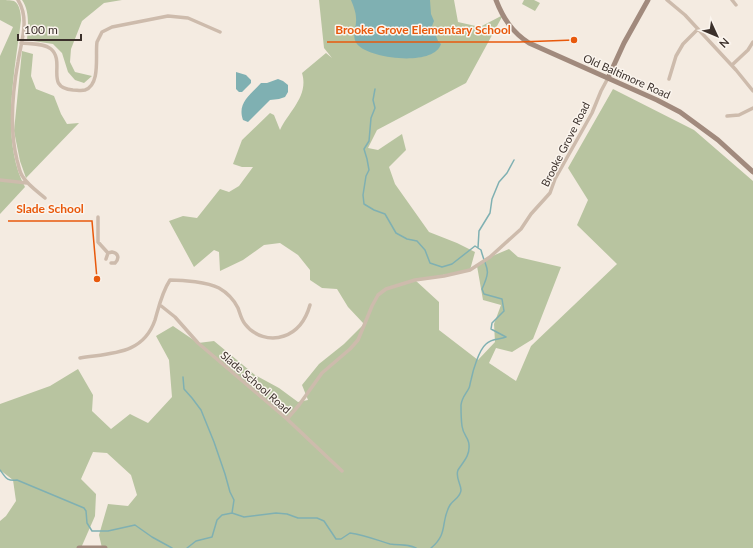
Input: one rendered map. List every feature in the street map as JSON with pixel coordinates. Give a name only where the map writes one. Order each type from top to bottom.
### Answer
[{"type":"street","points":[[18,0],[21,6],[24,24],[17,65],[12,129],[14,147],[20,173],[28,183],[45,198]]},
{"type":"street","name":"Old Baltimore Road","points":[[496,0],[501,13],[510,27],[528,43],[657,100],[680,112],[718,140],[753,172]]},
{"type":"street","points":[[608,78],[624,43],[648,0]]},
{"type":"street","points":[[667,0],[685,15],[732,65],[753,91]]},
{"type":"street","points":[[732,0],[736,5]]},
{"type":"street","points":[[21,43],[44,46],[51,50],[56,56],[56,75],[60,85],[65,89],[85,90],[91,86],[95,80],[97,42],[99,36],[106,29],[158,17],[178,17],[196,21],[220,32]]},
{"type":"street","points":[[669,79],[676,56],[683,44],[698,29]]},
{"type":"street","points":[[732,65],[748,50],[753,42]]},
{"type":"street","name":"Brooke Grove Road","points":[[287,419],[322,373],[350,349],[358,340],[378,295],[386,289],[415,280],[461,273],[470,270],[487,259],[521,229],[531,214],[550,193],[555,179],[592,113],[608,78]]},
{"type":"street","points":[[727,116],[739,116],[753,108]]},
{"type":"street","points":[[0,180],[28,183]]},
{"type":"street","points":[[98,217],[98,242],[108,253]]},
{"type":"street","points":[[108,253],[114,252],[118,256],[117,262],[111,263]]},
{"type":"street","points":[[106,259],[108,253]]},
{"type":"street","points":[[80,358],[120,351],[141,343],[156,318],[156,313],[160,305],[163,292],[170,280],[213,286],[225,293],[234,301],[241,318],[248,327],[260,335],[271,338],[283,336],[296,329],[305,319],[310,305]]},
{"type":"street","name":"Slade School Road","points":[[160,305],[175,317],[198,343],[287,419],[342,471]]},
{"type":"street","points":[[79,548],[105,548]]},
{"type":"green space","points":[[0,0],[11,0],[16,2],[21,15],[11,105],[11,127],[17,169],[25,187],[0,214],[0,56],[13,27],[0,20]]},
{"type":"green space","points":[[22,0],[122,0],[104,3],[82,21],[71,49],[70,62],[75,72],[92,76],[84,83],[75,80],[68,72],[62,53],[53,44],[27,40],[27,14],[25,4]]},
{"type":"green space","points":[[319,0],[454,0],[458,22],[480,27],[503,15],[466,83],[377,130],[368,148],[378,150],[402,134],[406,150],[389,167],[395,184],[429,232],[475,252],[470,270],[415,280],[439,302],[439,330],[478,360],[495,342],[494,324],[501,305],[483,300],[477,266],[490,257],[509,249],[518,257],[561,267],[533,339],[512,352],[496,348],[489,363],[516,381],[531,346],[617,264],[577,225],[588,200],[568,168],[613,89],[694,130],[753,181],[753,548],[102,548],[99,535],[108,504],[128,506],[137,495],[131,475],[107,453],[93,452],[81,479],[96,494],[95,516],[81,548],[0,548],[0,521],[6,516],[16,501],[13,480],[0,470],[0,404],[50,386],[78,369],[93,395],[92,411],[111,429],[130,414],[148,423],[172,397],[169,360],[156,336],[173,326],[198,343],[214,341],[255,375],[279,388],[298,402],[308,400],[302,385],[319,364],[344,344],[364,324],[348,307],[337,289],[322,288],[310,280],[310,270],[298,255],[280,243],[264,245],[243,260],[220,271],[219,252],[214,250],[194,267],[169,221],[183,216],[197,218],[220,189],[229,192],[239,186],[253,167],[242,167],[233,164],[242,140],[270,113],[274,115],[280,130],[297,103],[303,89],[302,73],[326,53],[332,58],[324,48]]},
{"type":"green space","points":[[524,0],[534,0],[540,3],[535,11],[522,4]]},
{"type":"green space","points":[[22,51],[33,54],[31,76],[36,89],[54,96],[61,114],[67,124],[79,123],[26,178],[20,161],[14,131]]},
{"type":"water","points":[[351,0],[430,0],[431,14],[434,21],[432,26],[438,41],[441,44],[436,51],[427,56],[415,58],[387,57],[374,54],[364,49],[355,41],[356,16]]},
{"type":"water","points":[[236,72],[246,75],[251,80],[251,83],[242,92],[239,92],[236,89]]},
{"type":"water","points":[[278,79],[288,85],[288,92],[285,97],[270,100],[248,122],[243,120],[243,104],[249,95],[261,83],[267,83]]},
{"type":"waterway","points":[[375,89],[373,100],[375,108],[371,118],[369,141],[364,149],[369,170],[366,176],[363,195],[364,204],[385,214],[396,233],[407,239],[417,241],[425,250],[430,263],[442,267],[452,264],[475,246],[481,250],[487,269],[487,276],[482,289],[484,294],[502,299],[504,311],[492,323],[491,329],[506,337],[491,341],[483,347],[473,371],[469,387],[463,398],[461,405],[462,426],[469,443],[469,449],[467,456],[457,473],[461,492],[451,503],[445,517],[440,537],[437,543],[431,548]]},
{"type":"waterway","points":[[478,248],[479,231],[490,213],[492,199],[499,182],[507,173],[514,160]]},
{"type":"waterway","points":[[183,377],[184,389],[201,410],[214,442],[234,500],[232,513]]},
{"type":"waterway","points":[[0,470],[8,479],[17,480],[84,508],[86,511],[87,523],[92,531],[108,531],[135,525],[152,537],[172,548]]},
{"type":"waterway","points":[[187,548],[196,541],[212,537],[217,520],[222,515],[232,513],[244,517],[276,513],[287,514],[298,518],[317,518],[324,521],[336,539],[341,539],[350,533],[390,544],[416,548]]},
{"type":"place","name":"Brooke Grove Elementary School","points":[[574,40]]},
{"type":"place","name":"Slade School","points":[[97,279]]}]
